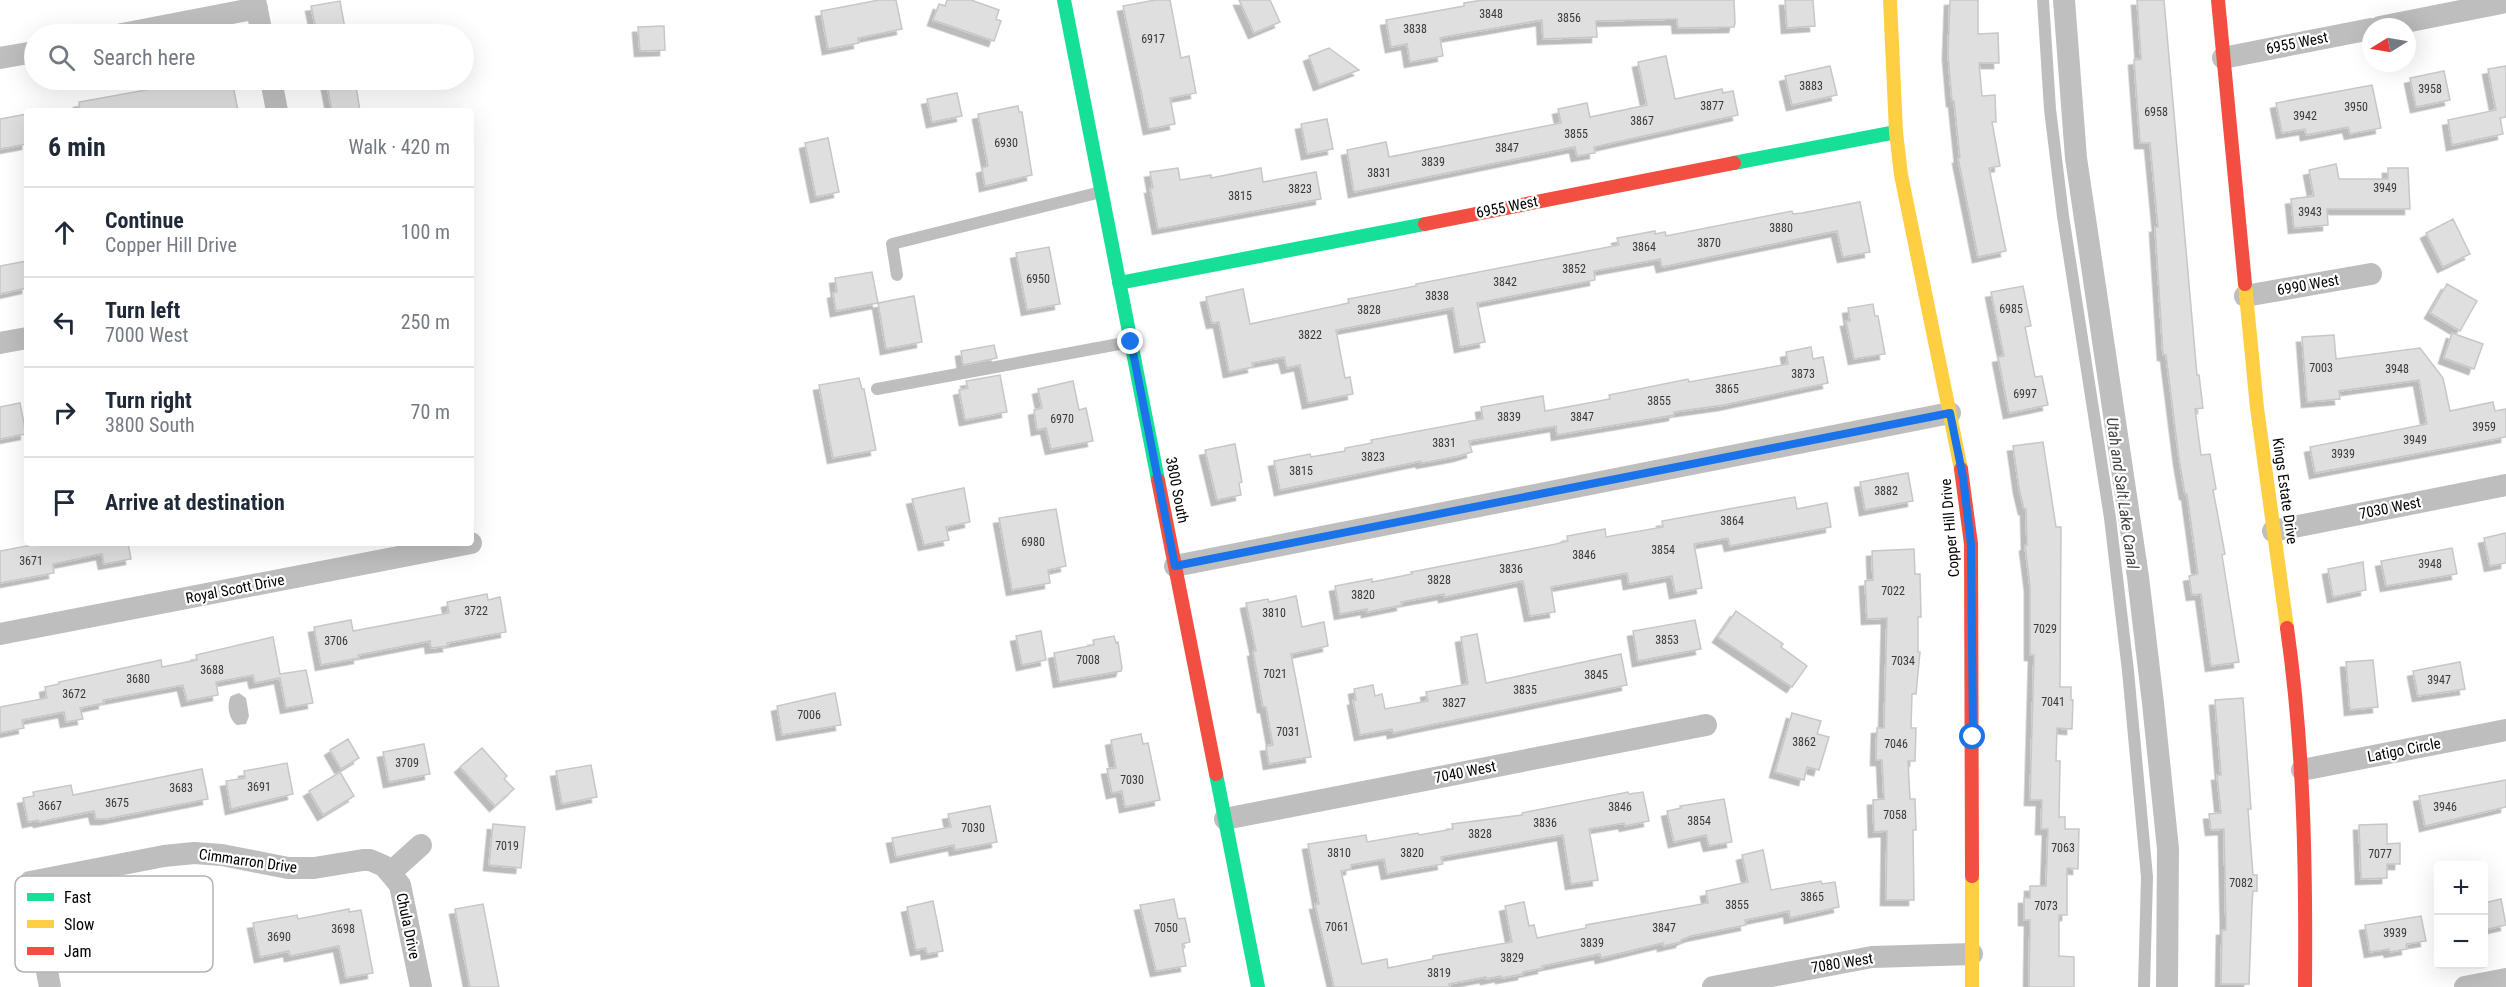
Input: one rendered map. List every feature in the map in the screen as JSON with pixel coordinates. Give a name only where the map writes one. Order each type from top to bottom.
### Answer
[{"type":"street","name":"3800 South","points":[[1064,0],[1258,987]]},
{"type":"street","name":"Copper Hill Drive","points":[[1890,0],[1896,132],[1901,175],[1963,477],[1971,544],[1972,987]]},
{"type":"street","name":"Kings Estate Drive","points":[[2218,0],[2257,408],[2290,646],[2302,770],[2306,868],[2305,987]]},
{"type":"street","points":[[2416,20],[2506,2]]},
{"type":"street","points":[[167,24],[256,4],[260,24]]},
{"type":"street","name":"6955 West","points":[[2223,58],[2362,31]]},
{"type":"street","points":[[0,58],[24,54]]},
{"type":"street","points":[[273,90],[276,108]]},
{"type":"street","name":"6955 West","points":[[1119,283],[1896,132]]},
{"type":"street","name":"6990 West","points":[[2245,296],[2371,274]]},
{"type":"street","points":[[0,343],[24,339]]},
{"type":"street","points":[[1175,566],[1950,413]]},
{"type":"street","name":"7030 West","points":[[2273,531],[2506,485]]},
{"type":"street","name":"Royal Scott Drive","points":[[0,634],[364,553],[434,546]]},
{"type":"street","name":"7040 West","points":[[1225,819],[1706,725]]},
{"type":"street","name":"Latigo Circle","points":[[2302,770],[2506,730]]},
{"type":"street","points":[[391,872],[421,845]]},
{"type":"street","name":"Cimmarron Drive","points":[[61,876],[164,856],[194,853],[222,855],[288,868],[314,868],[370,860],[391,872]]},
{"type":"street","name":"Chula Drive","points":[[391,872],[403,894],[421,987]]},
{"type":"street","name":"7080 West","points":[[1713,987],[1872,957],[1972,954]]},
{"type":"street","name":"Cimmarron Drive","points":[[47,972],[50,987]]},
{"type":"street","points":[[2465,987],[2506,979]]},
{"type":"lane","points":[[2043,0],[2050,109],[2061,204],[2110,518],[2132,706],[2147,877],[2144,987]]},
{"type":"lane","points":[[897,275],[892,244],[1101,192]]},
{"type":"lane","points":[[877,389],[1131,342]]},
{"type":"shaded area","points":[[239,693],[246,698],[249,716],[246,724],[237,725],[230,716],[229,704],[231,696]]},
{"type":"building","points":[[879,0],[896,0],[902,29],[858,38],[859,43],[828,49],[821,11]]},
{"type":"building","points":[[947,0],[971,0],[999,10],[996,19],[1001,21],[994,41],[933,20],[939,4],[945,6]]},
{"type":"building","points":[[1155,0],[1170,0],[1181,58],[1189,56],[1196,93],[1170,98],[1175,124],[1149,129],[1123,6]]},
{"type":"building","points":[[1239,0],[1270,0],[1280,22],[1254,33]]},
{"type":"building","points":[[1483,0],[1734,0],[1735,23],[1734,27],[1678,28],[1677,19],[1596,21],[1597,37],[1543,39],[1542,20],[1440,38],[1443,56],[1410,62],[1407,44],[1391,47],[1386,20],[1464,6],[1464,3]]},
{"type":"building","points":[[1785,0],[1813,0],[1815,26],[1787,28]]},
{"type":"building","points":[[1950,0],[1978,0],[1978,34],[1998,33],[1999,63],[1979,63],[1982,96],[1995,95],[1996,122],[1992,122],[2000,166],[1989,168],[2006,251],[1978,257],[1958,158],[1960,158],[1948,54]]},
{"type":"building","points":[[2137,0],[2164,0],[2197,375],[2199,375],[2203,408],[2195,409],[2201,455],[2210,454],[2216,489],[2213,490],[2225,554],[2222,555],[2239,662],[2211,666],[2201,594],[2192,595],[2189,576],[2198,574],[2187,494],[2185,494],[2179,459],[2166,355],[2163,355],[2155,227],[2158,227],[2150,143],[2140,143],[2134,60],[2141,59]]},
{"type":"building","points":[[340,1],[344,24],[315,24],[311,6]]},
{"type":"building","points":[[664,26],[665,50],[640,51],[638,27]]},
{"type":"building","points":[[1329,48],[1359,70],[1319,85],[1309,56]]},
{"type":"building","points":[[1666,56],[1675,99],[1722,89],[1723,93],[1733,91],[1738,115],[1594,147],[1595,153],[1577,156],[1575,147],[1354,192],[1347,150],[1386,142],[1389,157],[1561,123],[1558,109],[1587,103],[1590,117],[1647,105],[1638,62]]},
{"type":"building","points":[[1830,66],[1837,95],[1792,105],[1785,76]]},
{"type":"building","points":[[2506,66],[2506,117],[2500,118],[2503,134],[2452,145],[2448,120],[2496,110],[2488,69]]},
{"type":"building","points":[[2444,71],[2450,100],[2416,107],[2410,78]]},
{"type":"building","points":[[2372,85],[2381,128],[2350,134],[2348,127],[2306,135],[2305,129],[2282,133],[2276,103]]},
{"type":"building","points":[[146,90],[234,90],[237,108],[80,108],[79,102]]},
{"type":"building","points":[[328,90],[357,90],[360,108],[331,108]]},
{"type":"building","points":[[957,93],[962,116],[932,122],[927,99]]},
{"type":"building","points":[[1018,106],[1019,112],[1022,112],[1032,175],[985,186],[982,168],[988,166],[978,114]]},
{"type":"building","points":[[24,115],[24,145],[0,149],[0,119]]},
{"type":"building","points":[[1327,119],[1333,149],[1307,154],[1301,124]]},
{"type":"building","points":[[828,138],[839,192],[816,197],[805,143]]},
{"type":"building","points":[[2336,164],[2339,179],[2388,179],[2388,168],[2408,168],[2410,209],[2327,209],[2328,225],[2294,228],[2291,199],[2314,196],[2309,170]]},
{"type":"building","points":[[1178,168],[1180,180],[1211,175],[1211,178],[1261,168],[1263,182],[1316,172],[1321,199],[1158,229],[1150,188],[1153,188],[1150,172]]},
{"type":"building","points":[[1860,202],[1870,252],[1843,257],[1837,231],[1662,267],[1660,259],[1594,271],[1595,280],[1477,303],[1485,342],[1460,347],[1453,308],[1336,330],[1345,378],[1350,377],[1353,394],[1308,403],[1300,365],[1287,368],[1284,357],[1252,363],[1253,367],[1229,372],[1219,322],[1212,323],[1206,297],[1243,289],[1250,324],[1349,303],[1348,299],[1416,286],[1416,284],[1619,245],[1617,238],[1655,231],[1655,234],[1665,232],[1666,236],[1792,211],[1793,214],[1802,213]]},
{"type":"building","points":[[2453,219],[2470,254],[2443,267],[2426,233]]},
{"type":"building","points":[[1049,247],[1060,304],[1027,310],[1016,253]]},
{"type":"building","points":[[24,262],[24,289],[0,294],[0,266]]},
{"type":"building","points":[[872,272],[878,303],[836,311],[833,293],[837,292],[835,278]]},
{"type":"building","points":[[2447,284],[2477,301],[2460,331],[2430,313]]},
{"type":"building","points":[[2023,286],[2031,326],[2025,327],[2035,377],[2042,376],[2048,405],[2009,413],[1998,357],[2004,356],[1991,292]]},
{"type":"building","points":[[914,296],[922,342],[886,349],[878,303]]},
{"type":"building","points":[[1873,304],[1875,316],[1878,316],[1885,354],[1854,359],[1846,321],[1850,321],[1848,308]]},
{"type":"building","points":[[2452,333],[2483,344],[2474,369],[2444,358]]},
{"type":"building","points":[[2334,335],[2336,359],[2420,348],[2443,378],[2450,411],[2493,402],[2495,411],[2506,409],[2506,437],[2315,473],[2310,447],[2427,424],[2419,380],[2339,391],[2340,399],[2307,402],[2302,337]]},
{"type":"building","points":[[994,345],[997,358],[963,365],[961,351]]},
{"type":"building","points":[[1811,347],[1813,359],[1823,357],[1828,383],[1724,405],[1674,412],[1674,415],[1557,435],[1556,426],[1469,441],[1472,452],[1459,456],[1422,463],[1421,461],[1280,490],[1274,461],[1310,454],[1311,457],[1345,451],[1345,448],[1372,443],[1371,440],[1483,419],[1481,407],[1543,396],[1545,411],[1610,399],[1609,395],[1688,379],[1689,382],[1788,364],[1786,352]]},
{"type":"building","points":[[1000,375],[1007,412],[965,420],[959,390],[968,388],[966,381]]},
{"type":"building","points":[[859,378],[862,389],[864,389],[876,450],[833,458],[819,385]]},
{"type":"building","points":[[1073,381],[1079,410],[1086,408],[1093,441],[1051,449],[1046,428],[1037,430],[1034,410],[1042,408],[1038,389]]},
{"type":"building","points":[[20,403],[24,434],[0,439],[0,407]]},
{"type":"building","points":[[2043,442],[2056,527],[2061,527],[2060,687],[2071,687],[2071,700],[2073,700],[2072,729],[2057,728],[2056,761],[2060,761],[2059,817],[2065,817],[2065,829],[2079,829],[2078,869],[2067,868],[2067,915],[2059,915],[2059,956],[2074,957],[2074,987],[2029,987],[2030,920],[2024,920],[2024,898],[2030,898],[2030,886],[2046,886],[2048,829],[2041,829],[2042,800],[2030,800],[2034,655],[2030,655],[2030,586],[2025,546],[2027,545],[2026,509],[2024,509],[2019,488],[2013,446]]},
{"type":"building","points":[[1235,444],[1242,482],[1239,483],[1241,495],[1217,500],[1205,450]]},
{"type":"building","points":[[1908,473],[1913,501],[1865,510],[1860,482]]},
{"type":"building","points":[[964,488],[970,522],[946,527],[949,540],[924,545],[912,499]]},
{"type":"building","points":[[1795,497],[1797,509],[1827,503],[1831,527],[1730,546],[1728,538],[1694,544],[1702,588],[1675,593],[1672,576],[1629,584],[1627,573],[1551,587],[1555,612],[1530,616],[1523,581],[1444,597],[1444,594],[1401,602],[1402,605],[1367,612],[1367,609],[1340,614],[1335,586],[1372,579],[1372,582],[1412,574],[1411,572],[1556,544],[1568,541],[1567,536],[1605,529],[1606,537],[1663,527],[1662,521]]},
{"type":"building","points":[[1056,509],[1066,566],[1048,570],[1050,583],[1012,590],[999,518]]},
{"type":"building","points":[[2506,533],[2506,563],[2490,566],[2484,538]]},
{"type":"building","points":[[27,546],[129,546],[131,559],[104,564],[102,554],[53,564],[54,573],[0,583],[0,551]]},
{"type":"building","points":[[2452,548],[2457,574],[2386,586],[2381,561]]},
{"type":"building","points":[[1914,549],[1915,574],[1920,574],[1921,617],[1918,617],[1918,652],[1920,652],[1916,694],[1912,694],[1911,728],[1916,728],[1915,761],[1908,761],[1910,799],[1915,799],[1914,900],[1886,900],[1887,831],[1874,832],[1873,800],[1884,799],[1882,760],[1876,760],[1877,728],[1884,728],[1887,618],[1867,619],[1865,581],[1873,580],[1872,551]]},
{"type":"building","points":[[2363,562],[2366,590],[2333,597],[2328,569]]},
{"type":"building","points":[[487,594],[488,600],[500,597],[506,632],[447,643],[448,646],[431,648],[430,641],[358,655],[359,658],[321,665],[314,627],[351,620],[353,631],[449,613],[447,602]]},
{"type":"building","points":[[1296,596],[1302,627],[1324,622],[1328,646],[1291,654],[1311,757],[1269,764],[1266,746],[1273,745],[1266,707],[1263,707],[1253,651],[1256,651],[1246,603],[1268,599],[1269,602]]},
{"type":"building","points":[[1736,611],[1783,644],[1781,647],[1807,666],[1792,687],[1718,637]]},
{"type":"building","points":[[1695,620],[1701,649],[1638,661],[1633,631]]},
{"type":"building","points":[[1041,631],[1046,660],[1022,665],[1016,636]]},
{"type":"building","points":[[1477,634],[1486,683],[1621,654],[1627,685],[1393,733],[1392,729],[1360,735],[1353,700],[1356,700],[1354,689],[1373,685],[1375,696],[1382,694],[1385,709],[1428,701],[1426,692],[1468,684],[1461,637]]},
{"type":"building","points":[[1114,636],[1116,643],[1118,642],[1121,671],[1059,682],[1054,653],[1094,645],[1093,640]]},
{"type":"building","points":[[273,637],[280,674],[306,670],[313,703],[286,708],[280,678],[255,683],[253,675],[216,682],[218,695],[187,701],[183,685],[103,700],[104,703],[80,708],[83,719],[66,722],[64,712],[22,720],[24,728],[0,733],[0,707],[47,698],[45,687],[59,684],[59,682],[161,660],[162,667],[197,660],[196,655]]},
{"type":"building","points":[[2373,660],[2378,707],[2350,710],[2346,662]]},
{"type":"building","points":[[2460,662],[2465,689],[2418,696],[2413,671]]},
{"type":"building","points":[[835,693],[841,725],[782,735],[777,706]]},
{"type":"building","points":[[2243,698],[2251,809],[2248,809],[2253,875],[2257,875],[2257,891],[2253,891],[2249,984],[2221,984],[2222,930],[2226,930],[2224,829],[2211,830],[2209,814],[2221,813],[2217,775],[2221,775],[2215,700]]},
{"type":"building","points":[[1792,713],[1821,721],[1817,734],[1829,737],[1819,770],[1807,767],[1804,780],[1775,772]]},
{"type":"building","points":[[1141,734],[1143,744],[1148,743],[1160,800],[1125,807],[1122,791],[1112,793],[1107,769],[1116,768],[1111,740]]},
{"type":"building","points":[[348,739],[359,758],[341,769],[330,750]]},
{"type":"building","points":[[424,744],[430,774],[389,782],[383,752]]},
{"type":"building","points":[[482,748],[507,776],[504,779],[514,789],[495,806],[460,767]]},
{"type":"building","points":[[287,763],[293,794],[231,809],[226,781],[245,778],[244,771]]},
{"type":"building","points":[[591,765],[597,797],[562,804],[556,771]]},
{"type":"building","points":[[202,769],[208,799],[106,819],[96,819],[94,811],[39,822],[38,820],[28,822],[23,798],[34,796],[33,792],[71,785],[73,795]]},
{"type":"building","points":[[340,772],[354,796],[323,815],[309,791]]},
{"type":"building","points":[[2506,780],[2506,807],[2425,826],[2419,796]]},
{"type":"building","points":[[1628,792],[1629,794],[1643,792],[1649,821],[1589,829],[1598,880],[1571,884],[1563,835],[1441,857],[1443,864],[1387,874],[1384,859],[1351,865],[1351,869],[1341,871],[1362,964],[1387,959],[1388,968],[1433,959],[1433,956],[1512,942],[1505,906],[1524,902],[1529,926],[1534,925],[1537,938],[1586,928],[1586,925],[1708,903],[1706,891],[1748,882],[1742,855],[1763,850],[1771,890],[1821,881],[1822,884],[1835,882],[1839,907],[1790,918],[1789,911],[1745,920],[1746,925],[1691,936],[1681,942],[1663,946],[1663,943],[1601,958],[1600,954],[1542,966],[1543,968],[1523,972],[1523,974],[1501,978],[1501,976],[1486,979],[1486,977],[1449,984],[1450,987],[1334,987],[1315,904],[1319,904],[1308,844],[1366,835],[1367,842],[1418,833],[1419,835],[1453,829],[1452,824],[1522,815],[1522,813]]},
{"type":"building","points":[[1724,799],[1732,842],[1709,846],[1706,835],[1674,842],[1667,811],[1681,808],[1680,806]]},
{"type":"building","points":[[990,806],[997,842],[955,850],[954,845],[896,857],[892,838],[951,827],[948,814]]},
{"type":"building","points":[[493,824],[525,827],[521,868],[489,865]]},
{"type":"building","points":[[2387,824],[2387,844],[2400,843],[2400,864],[2387,864],[2387,878],[2361,879],[2359,825]]},
{"type":"building","points":[[1174,899],[1178,919],[1185,918],[1190,942],[1182,944],[1186,966],[1156,971],[1140,905]]},
{"type":"building","points":[[2501,899],[2506,925],[2488,929],[2488,902]]},
{"type":"building","points":[[933,901],[943,951],[927,954],[926,948],[916,950],[907,907]]},
{"type":"building","points":[[483,904],[499,987],[470,987],[455,909]]},
{"type":"building","points":[[349,909],[349,912],[361,910],[373,973],[346,978],[339,946],[290,956],[289,951],[260,957],[253,923],[297,915],[298,919]]},
{"type":"building","points":[[2421,916],[2426,941],[2406,944],[2407,949],[2370,952],[2365,925]]},
{"type":"waterway","name":"Utah and Salt Lake Canal","points":[[2064,0],[2076,158],[2138,577],[2153,703],[2168,849],[2167,987]]},
{"type":"traffic: fast","points":[[1064,0],[1158,480]]},
{"type":"traffic: fast","points":[[1734,163],[1896,132]]},
{"type":"traffic: fast","points":[[1119,283],[1425,224]]},
{"type":"traffic: fast","points":[[1216,774],[1258,987]]},
{"type":"traffic: slow","points":[[1890,0],[1896,132],[1901,175],[1961,469]]},
{"type":"traffic: slow","points":[[2245,284],[2257,408],[2287,628]]},
{"type":"traffic: slow","points":[[1972,876],[1972,987]]},
{"type":"traffic: jam","points":[[2218,0],[2245,284]]},
{"type":"traffic: jam","points":[[1425,224],[1734,163]]},
{"type":"traffic: jam","points":[[1961,469],[1971,544],[1972,876]]},
{"type":"traffic: jam","points":[[1158,480],[1216,774]]},
{"type":"traffic: jam","points":[[2287,628],[2297,717],[2303,807],[2305,987]]},
{"type":"route","points":[[1131,342],[1175,566],[1950,413],[1963,477],[1971,544],[1973,737]]}]
